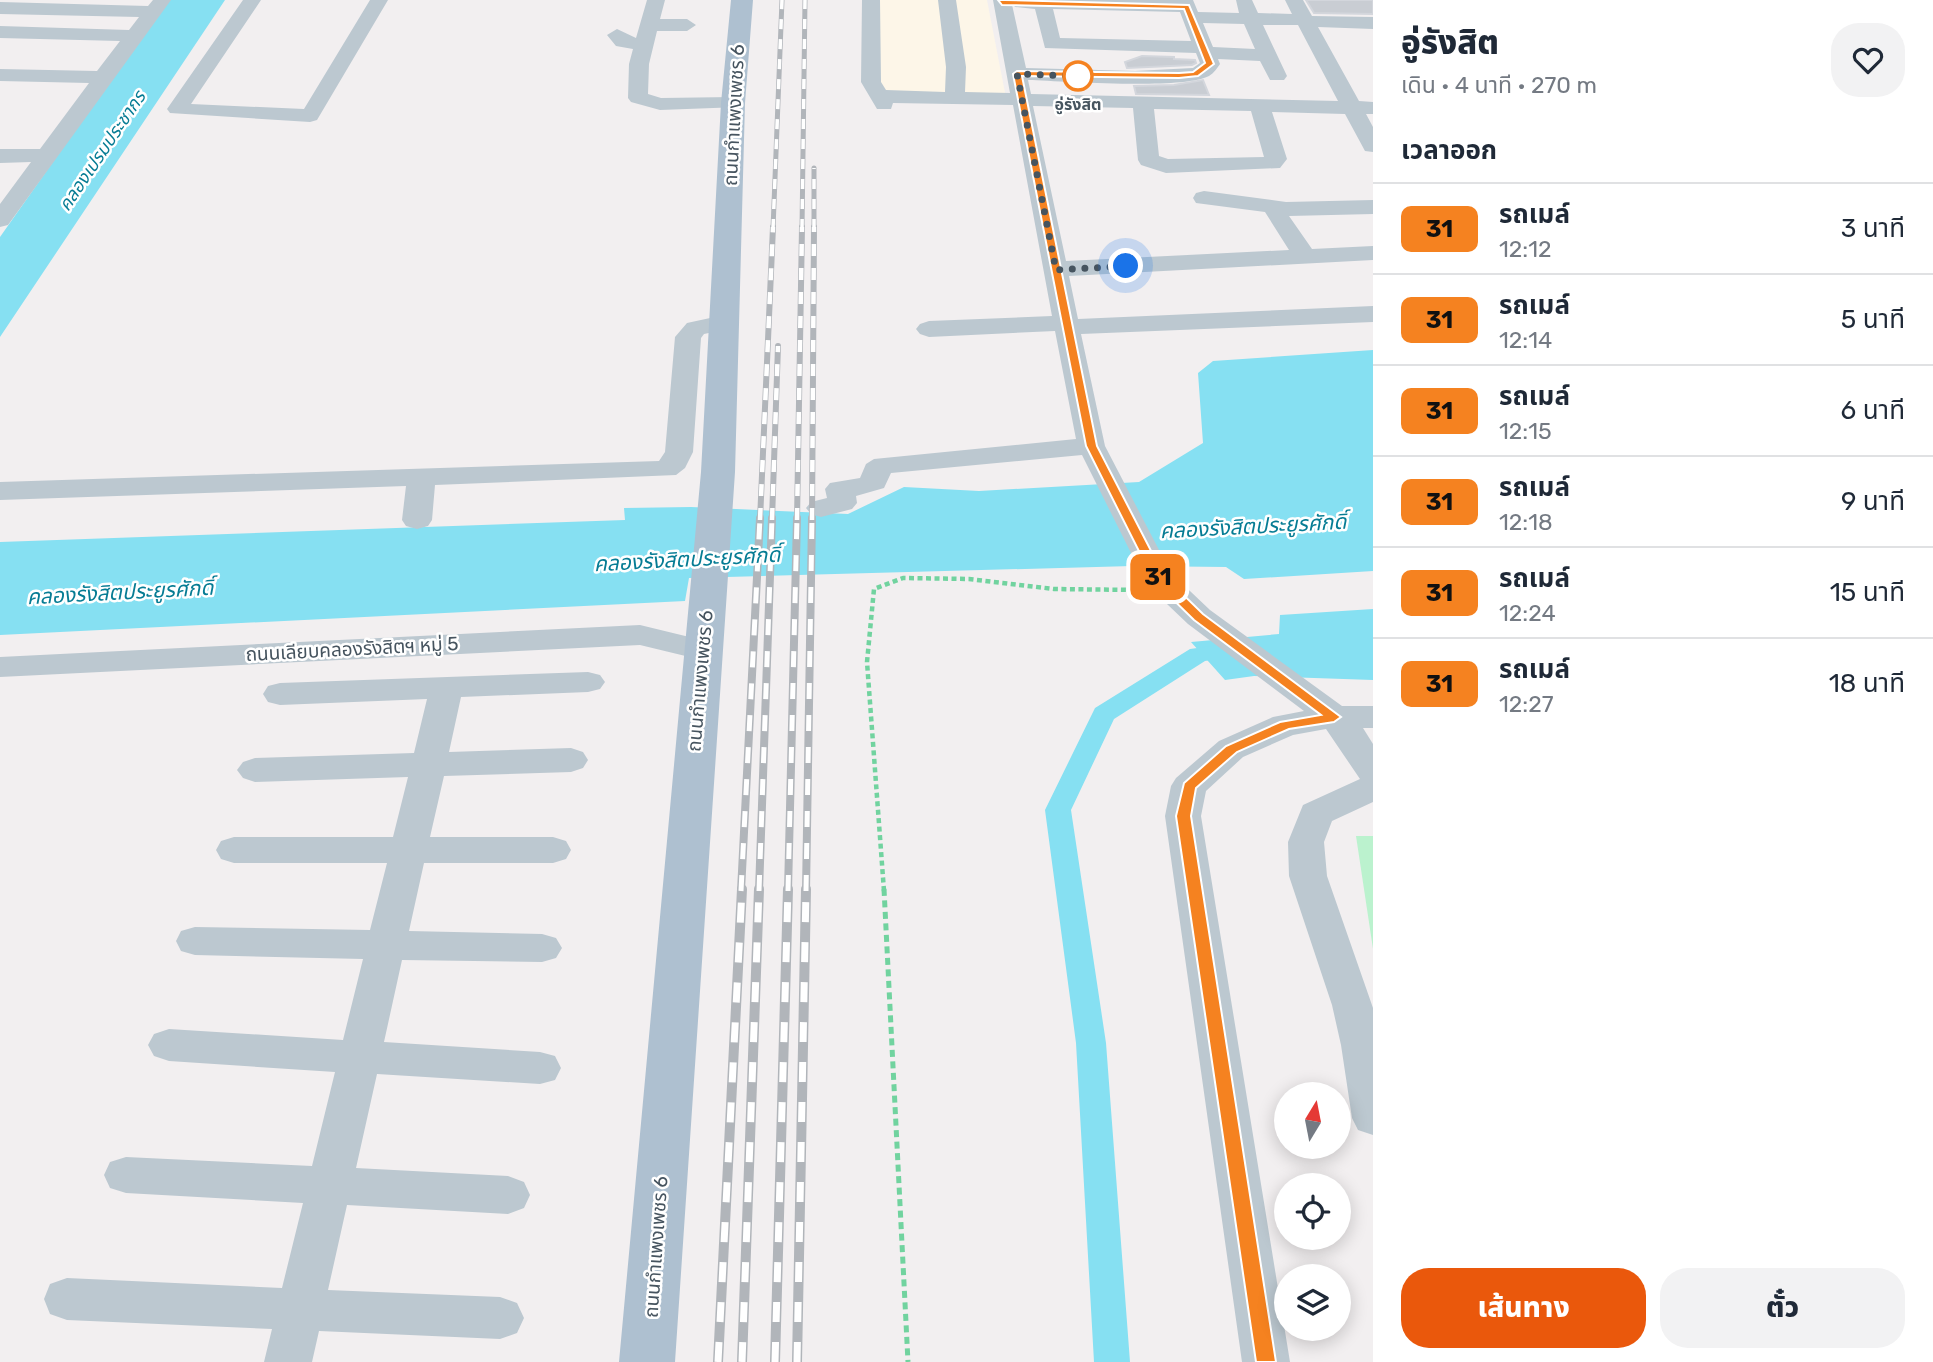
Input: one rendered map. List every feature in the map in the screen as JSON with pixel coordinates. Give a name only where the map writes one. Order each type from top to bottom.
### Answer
[{"type":"main road","name":"ถนนกำแพงเพชร 6","points":[[647,1362],[718,472],[733,103],[741,0]]},
{"type":"street","points":[[252,0],[177,109],[310,116],[379,0]]},
{"type":"street","points":[[656,0],[637,74],[638,98],[660,104],[733,103]]},
{"type":"street","points":[[871,0],[872,82],[881,100],[956,98],[1363,108]]},
{"type":"street","points":[[947,0],[956,67],[956,98]]},
{"type":"street","points":[[1243,0],[1277,76]]},
{"type":"street","points":[[1294,0],[1363,108],[1373,146]]},
{"type":"street","points":[[1002,1],[1187,8],[1252,19],[1373,23]]},
{"type":"street","points":[[1002,1],[1031,43]]},
{"type":"street","points":[[1042,4],[1031,43],[1017,74],[1091,446],[1165,585],[1199,617],[1334,717],[1346,729],[1373,772]]},
{"type":"street","points":[[0,8],[158,6]]},
{"type":"street","points":[[0,219],[119,55],[158,6]]},
{"type":"street","points":[[1017,74],[1098,77],[1195,74],[1210,64],[1187,8]]},
{"type":"street","points":[[650,25],[687,24]]},
{"type":"street","points":[[0,32],[134,36]]},
{"type":"street","points":[[617,35],[623,42],[644,46]]},
{"type":"street","points":[[1031,43],[1268,55]]},
{"type":"street","points":[[94,54],[119,55]]},
{"type":"street","points":[[0,75],[103,77]]},
{"type":"street","points":[[1143,103],[1149,160],[1166,166],[1272,163],[1276,159],[1260,106]]},
{"type":"street","points":[[0,156],[47,155]]},
{"type":"street","points":[[1204,198],[1286,209],[1373,208]]},
{"type":"street","points":[[1286,209],[1276,213],[1276,216],[1306,257]]},
{"type":"street","points":[[1056,270],[1373,253]]},
{"type":"street","points":[[929,329],[1373,314]]},
{"type":"street","points":[[0,491],[666,469],[671,466],[679,452],[688,337],[696,328],[724,323]]},
{"type":"street","points":[[821,508],[842,503],[840,489],[866,486],[874,482],[876,470],[884,464],[1091,446]]},
{"type":"street","points":[[417,520],[421,479]]},
{"type":"street","name":"ถนนเลียบคลองรังสิตฯ หมู่ 5","points":[[0,667],[640,635],[703,637]]},
{"type":"street","points":[[288,1362],[428,765],[455,677]]},
{"type":"street","points":[[281,694],[455,677],[588,682]]},
{"type":"street","points":[[1266,1362],[1183,816],[1189,786],[1231,749],[1285,725],[1334,717],[1373,717]]},
{"type":"street","points":[[255,771],[570,760]]},
{"type":"street","points":[[1373,787],[1316,814],[1306,842],[1308,876],[1352,1005],[1362,1045],[1373,1118]]},
{"type":"street","points":[[234,850],[553,850]]},
{"type":"street","points":[[195,941],[542,948]]},
{"type":"street","points":[[169,1045],[540,1068]]},
{"type":"street","points":[[126,1175],[508,1195]]},
{"type":"street","points":[[67,1299],[500,1318]]},
{"type":"path","points":[[908,1362],[888,945],[867,662],[874,589],[903,578],[1054,589],[1165,585]]},
{"type":"shaded area","points":[[870,0],[987,0],[1007,103],[874,100]]},
{"type":"green space","points":[[1356,836],[1373,836],[1373,949]]},
{"type":"water","name":"คลองเปรมประชากร","points":[[167,0],[225,0],[0,337],[0,237]]},
{"type":"water","name":"คลองรังสิตประยูรศักดิ์","points":[[1373,350],[1373,571],[1244,579],[1226,567],[1132,566],[689,578],[685,601],[0,635],[0,542],[625,520],[624,508],[691,507],[848,514],[904,487],[979,491],[1139,482],[1203,443],[1198,373],[1213,361]]},
{"type":"water","points":[[1373,609],[1373,680],[1254,676],[1225,680],[1191,642],[1279,634],[1280,615]]},
{"type":"building","points":[[1306,0],[1373,0],[1373,14],[1314,13]]},
{"type":"building","points":[[1142,56],[1174,57],[1195,60],[1196,63],[1127,68],[1125,62]]},
{"type":"building","points":[[1203,80],[1209,95],[1136,94],[1134,86],[1174,85]]},
{"type":"waterway","points":[[1112,1362],[1091,1043],[1058,810],[1104,714],[1199,654],[1233,650]]},
{"type":"railway","points":[[773,229],[782,0]]},
{"type":"railway","points":[[802,229],[805,0]]},
{"type":"railway","points":[[814,168],[814,227]]},
{"type":"railway","points":[[760,520],[773,227]]},
{"type":"railway","points":[[797,520],[802,227]]},
{"type":"railway","points":[[812,520],[814,227]]},
{"type":"railway","points":[[772,520],[778,346]]},
{"type":"railway","points":[[741,891],[760,518]]},
{"type":"railway","points":[[759,891],[772,518]]},
{"type":"railway","points":[[788,891],[797,518]]},
{"type":"railway","points":[[806,891],[812,518]]},
{"type":"railway","points":[[718,1362],[742,889]]},
{"type":"railway","points":[[742,1362],[759,889]]},
{"type":"railway","points":[[775,1362],[788,889]]},
{"type":"railway","points":[[797,1362],[806,889]]},
{"type":"bus line","name":"31","points":[[1002,0],[1186,7],[1210,64],[1204,71],[1179,76],[1017,74],[1091,446],[1158,578],[1199,617],[1334,717],[1285,725],[1231,749],[1189,786],[1183,816],[1266,1362]]},
{"type":"place","name":"อู่รังสิต","points":[[1078,76]]},
{"type":"route","points":[[1078,76],[1017,74],[1056,270],[1126,266]]}]
